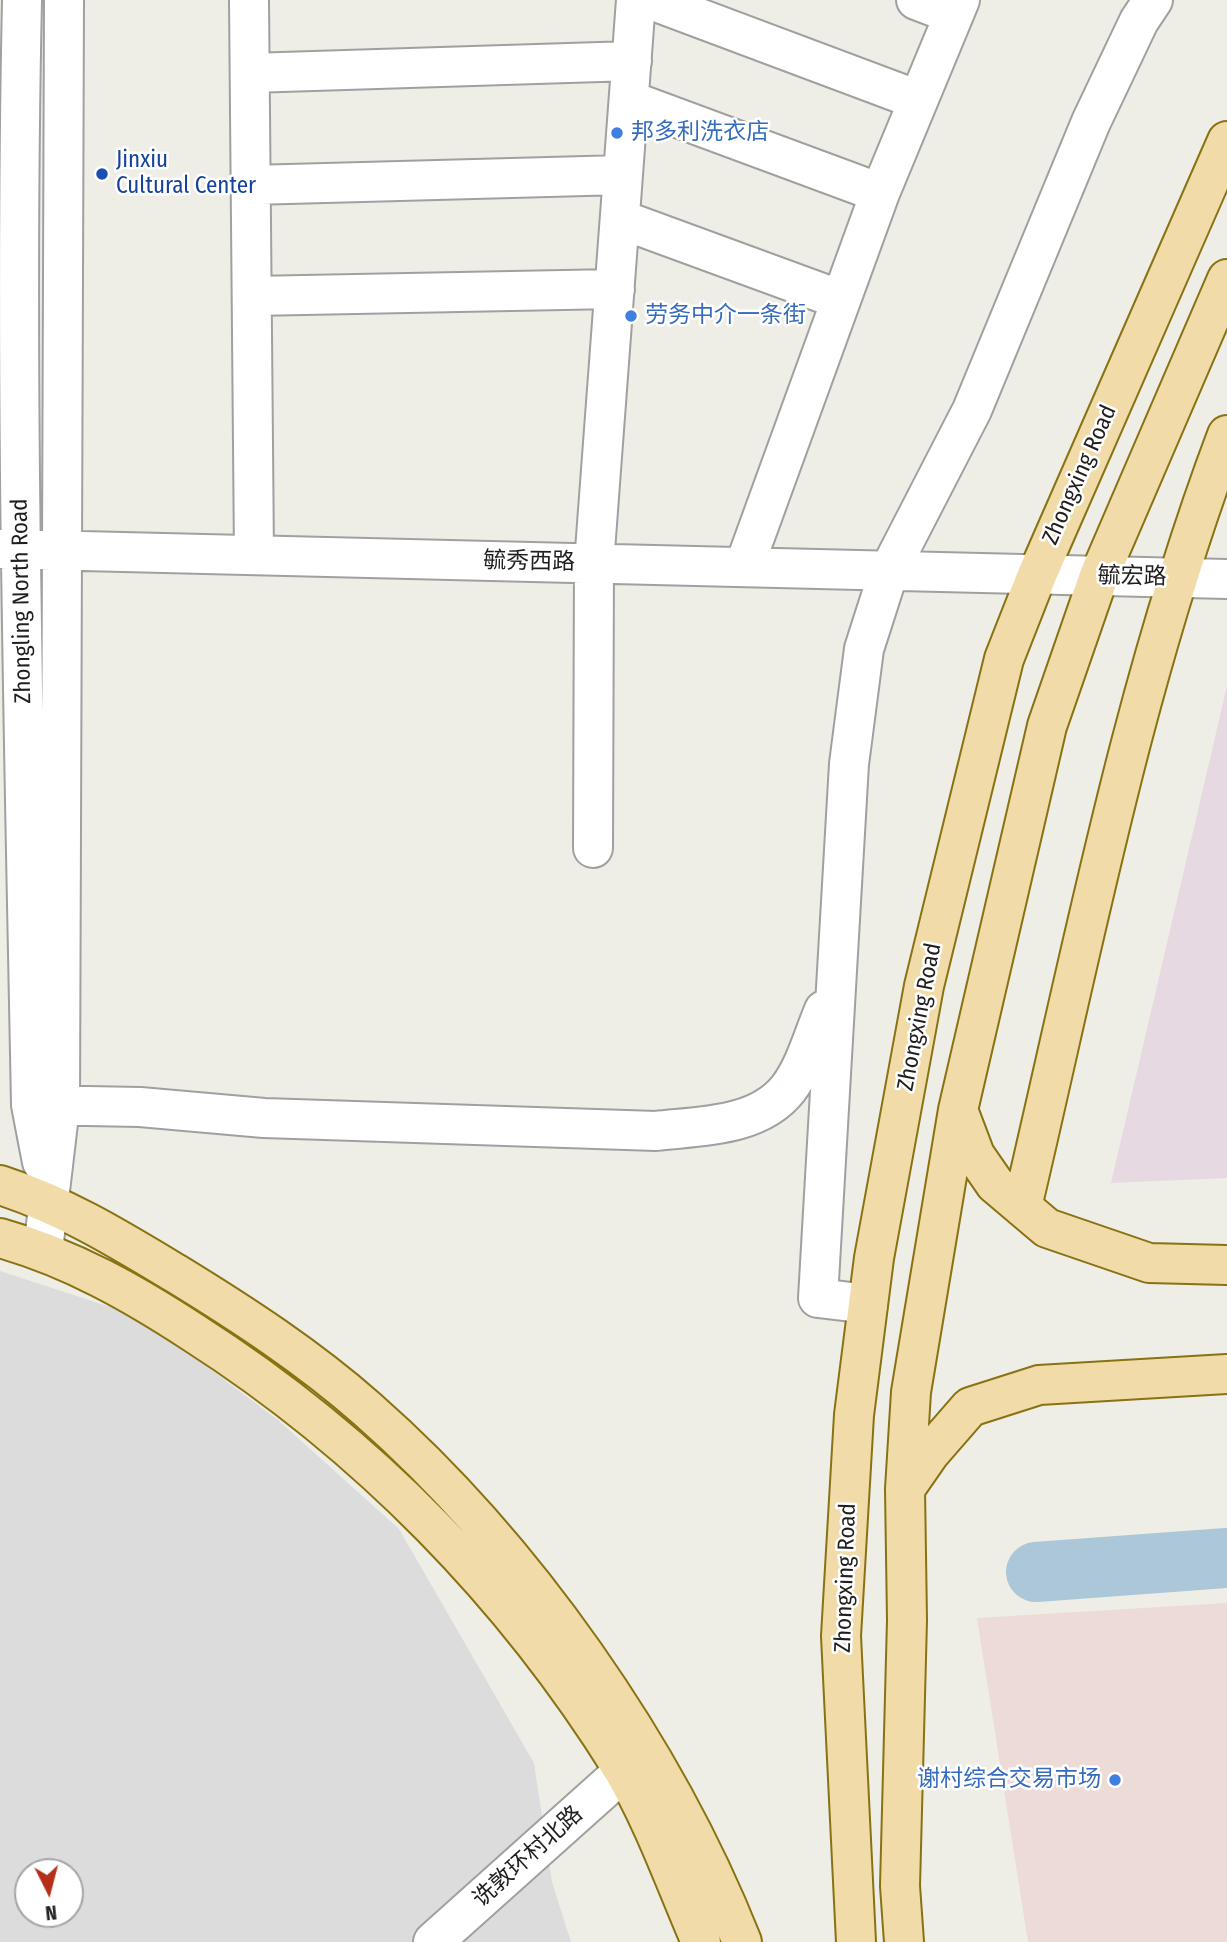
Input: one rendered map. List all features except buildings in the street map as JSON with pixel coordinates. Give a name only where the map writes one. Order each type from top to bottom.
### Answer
[{"type":"main road","name":"Zhongxing Road","points":[[856,1942],[841,1636],[854,1415],[869,1304],[924,986],[1004,659],[1037,575],[1227,141]]},
{"type":"main road","points":[[904,1942],[900,1886],[907,1619],[905,1489],[911,1392],[958,1110],[1047,726],[1099,576],[1227,279]]},
{"type":"main road","points":[[1022,1207],[1145,685],[1175,578],[1227,435]]},
{"type":"main road","points":[[958,1110],[975,1155],[995,1184],[1047,1228],[1149,1264],[1227,1265]]},
{"type":"main road","points":[[0,1185],[49,1201],[213,1296],[304,1359],[367,1409],[478,1521],[582,1651],[626,1714],[707,1860],[742,1942]]},
{"type":"main road","points":[[0,1238],[43,1250],[132,1292],[225,1352],[313,1417],[403,1496],[457,1553],[558,1675],[624,1772],[701,1942]]},
{"type":"main road","points":[[905,1489],[930,1453],[970,1407],[1039,1385],[1227,1374]]},
{"type":"street","name":"Zhongling North Road","points":[[22,0],[10,549],[45,1106],[49,1201],[43,1250]]},
{"type":"street","name":"Zhongling North Road","points":[[45,1106],[62,551],[64,0]]},
{"type":"street","points":[[249,0],[254,555]]},
{"type":"street","points":[[593,848],[594,564],[636,0]]},
{"type":"street","points":[[651,0],[918,100]]},
{"type":"street","points":[[744,567],[880,193],[956,7],[916,0]]},
{"type":"street","points":[[869,1304],[818,1298],[849,764],[864,649],[889,571],[972,410],[1091,122],[1139,21],[1153,0]]},
{"type":"street","points":[[250,73],[632,61]]},
{"type":"street","points":[[629,100],[880,193]]},
{"type":"street","points":[[251,185],[623,175]]},
{"type":"street","points":[[620,219],[841,300]]},
{"type":"street","points":[[252,296],[615,289]]},
{"type":"street","name":"毓秀西路","points":[[10,549],[1037,575]]},
{"type":"street","name":"毓宏路","points":[[1037,575],[1227,579]]},
{"type":"street","points":[[45,1106],[140,1107],[264,1118],[656,1131],[746,1119],[786,1091],[800,1069],[836,979]]},
{"type":"street","name":"诜敦环村北路","points":[[433,1942],[624,1772]]},
{"type":"shaded area","points":[[1227,686],[1227,1178],[1111,1183]]},
{"type":"shaded area","points":[[0,1271],[141,1317],[278,1420],[399,1529],[534,1763],[552,1882],[571,1942],[0,1942]]},
{"type":"shaded area","name":"谢村综合交易市场","points":[[1227,1603],[1227,1942],[1028,1942],[977,1618]]},
{"type":"waterway","points":[[1036,1572],[1227,1558]]},
{"type":"place","name":"邦多利洗衣店","points":[[617,133]]},
{"type":"place","name":"Jinxiu Cultural Center","points":[[102,174]]},
{"type":"place","name":"劳务中介一条街","points":[[631,316]]},
{"type":"place","name":"谢村综合交易市场","points":[[1115,1780]]}]
